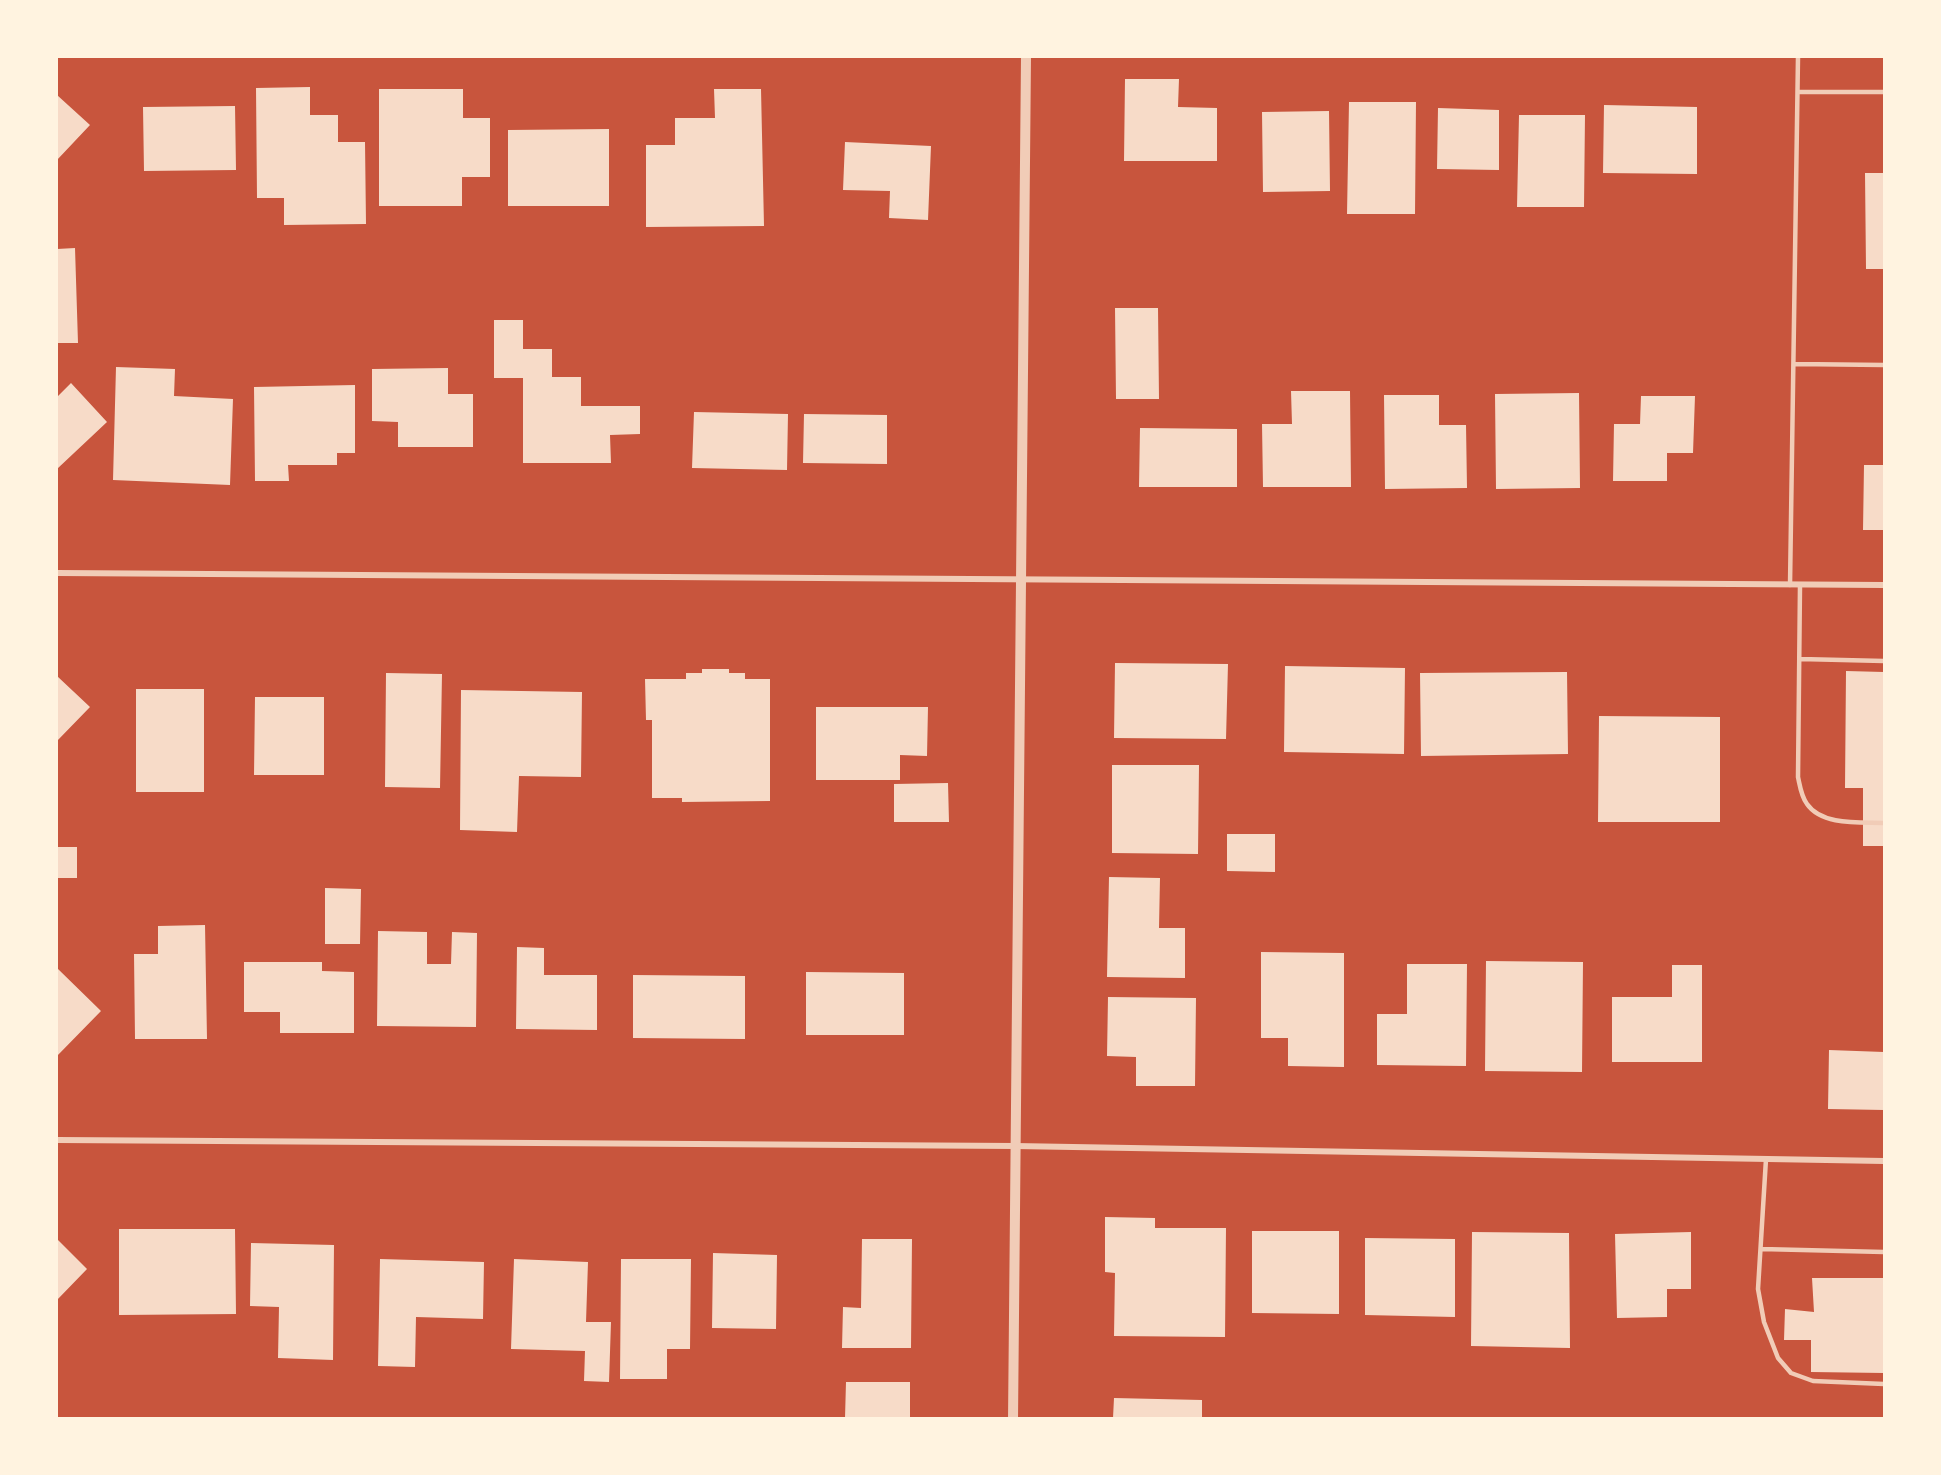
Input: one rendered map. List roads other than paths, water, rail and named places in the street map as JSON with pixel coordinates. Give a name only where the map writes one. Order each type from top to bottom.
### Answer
[{"type":"street","points":[[1013,1418],[1026,57]]},
{"type":"street","points":[[57,573],[1884,585]]},
{"type":"street","points":[[57,1140],[1015,1146],[1884,1161]]},
{"type":"lane","points":[[1790,585],[1798,57]]},
{"type":"lane","points":[[1798,92],[1884,92]]},
{"type":"lane","points":[[1794,364],[1884,365]]},
{"type":"lane","points":[[1800,585],[1798,777],[1801,793],[1807,805],[1817,813],[1829,818],[1884,823]]},
{"type":"lane","points":[[1800,659],[1884,661]]},
{"type":"lane","points":[[1766,1159],[1758,1289],[1764,1322],[1778,1358],[1791,1373],[1813,1381],[1884,1384]]},
{"type":"lane","points":[[1761,1249],[1884,1252]]}]
